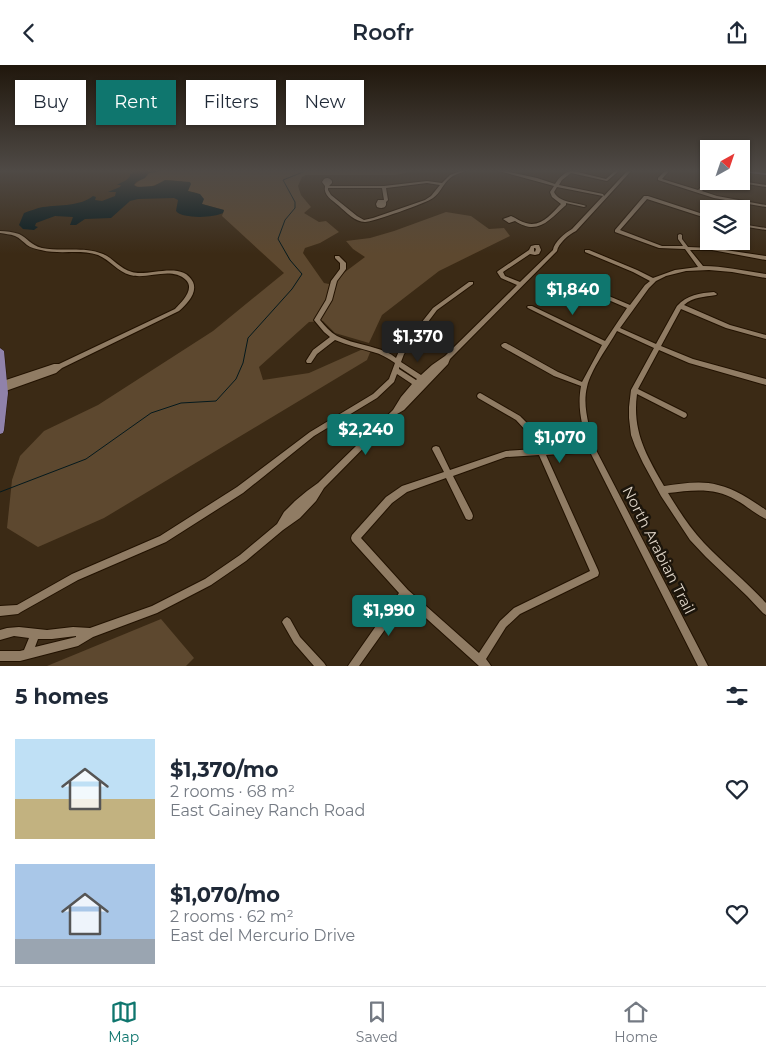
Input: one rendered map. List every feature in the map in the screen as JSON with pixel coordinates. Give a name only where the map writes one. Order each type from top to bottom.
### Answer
[{"type":"main road","points":[[0,351],[2,387],[0,430]]},
{"type":"street","points":[[331,198],[357,219],[364,221],[431,198]]},
{"type":"street","points":[[384,202],[386,198]]},
{"type":"street","points":[[557,198],[584,206]]},
{"type":"street","points":[[0,656],[28,653],[78,641],[90,633],[154,610],[191,592],[229,568],[280,527],[288,523],[317,494],[321,485],[394,411],[402,408],[422,383],[446,362],[447,358],[555,247],[574,230],[602,198]]},
{"type":"street","points":[[645,198],[617,231],[661,247],[712,249],[766,258]]},
{"type":"street","points":[[649,198],[700,215]]},
{"type":"street","points":[[719,198],[766,206]]},
{"type":"street","points":[[514,220],[532,227],[538,227],[564,204],[562,201]]},
{"type":"street","points":[[750,226],[766,229]]},
{"type":"street","points":[[0,234],[16,235],[37,248],[84,251],[102,255],[122,270],[131,274],[172,272],[188,279],[191,287],[188,299],[177,309],[60,366],[54,371],[2,387]]},
{"type":"street","points":[[680,235],[680,239],[702,269]]},
{"type":"street","points":[[519,284],[503,277],[500,272],[530,251]]},
{"type":"street","points":[[587,251],[653,280]]},
{"type":"street","points":[[336,257],[343,263],[344,269],[334,281],[329,300],[317,320],[323,329],[334,338],[348,344],[386,352],[397,364],[422,383]]},
{"type":"street","name":"North Arabian Trail","points":[[703,666],[592,449],[583,417],[584,385],[590,370],[606,343],[645,288],[653,280],[675,271],[702,269],[717,269],[766,276]]},
{"type":"street","points":[[558,276],[631,308]]},
{"type":"street","points":[[0,611],[18,609],[75,577],[162,539],[240,490],[312,435],[375,395],[392,380],[400,353],[435,309],[471,283]]},
{"type":"street","points":[[714,294],[696,296],[686,300],[657,347],[634,390],[631,405],[636,437],[663,489],[689,532],[700,546],[756,598],[766,610]]},
{"type":"street","points":[[530,307],[606,343]]},
{"type":"street","points":[[680,307],[728,327],[766,337]]},
{"type":"street","points":[[617,329],[705,367],[766,382]]},
{"type":"street","points":[[309,361],[315,352],[334,338]]},
{"type":"street","points":[[504,345],[556,374],[584,385]]},
{"type":"street","points":[[634,390],[684,415]]},
{"type":"street","points":[[480,396],[510,412],[532,432],[542,451],[595,573],[517,611],[503,624],[483,663],[405,593],[355,539],[389,500],[397,494],[448,474],[506,454],[542,451],[592,449]]},
{"type":"street","points":[[436,449],[469,516]]},
{"type":"street","points":[[663,489],[694,485],[713,486],[732,492],[766,515]]},
{"type":"street","points":[[352,666],[405,593]]},
{"type":"street","points":[[287,622],[297,640],[321,666]]},
{"type":"street","points":[[0,635],[8,632],[29,631],[46,635],[81,631],[90,633]]},
{"type":"street","points":[[28,653],[36,633]]},
{"type":"shaded area","points":[[199,198],[304,198],[311,207],[304,213],[319,222],[326,221],[339,232],[320,243],[305,248],[303,253],[324,283],[329,284],[365,257],[353,249],[346,241],[370,238],[446,212],[471,216],[489,229],[504,228],[510,236],[439,271],[382,315],[369,343],[335,333],[323,321],[309,322],[259,367],[263,380],[309,373],[363,349],[371,350],[367,360],[104,518],[38,547],[7,528],[12,480],[20,456],[44,431],[98,405],[213,331],[284,273],[222,216],[224,210],[202,204]]},
{"type":"shaded area","points":[[161,619],[194,658],[186,666],[47,666]]},
{"type":"water","points":[[90,198],[102,201],[110,198],[172,198],[130,201],[111,218],[85,219],[76,225],[70,225],[73,217],[55,216],[36,223],[35,226],[38,227],[34,230],[23,229],[19,225],[24,213],[38,208],[83,202]]},
{"type":"water","points":[[174,198],[203,198],[202,204],[224,210],[223,213],[213,216],[198,217],[179,214],[176,211],[178,200]]},
{"type":"waterway","points":[[0,492],[86,459],[151,413],[181,403],[216,401],[236,379],[243,363],[248,338],[292,289],[302,274],[290,260],[278,239],[285,220],[295,208],[293,198]]}]
